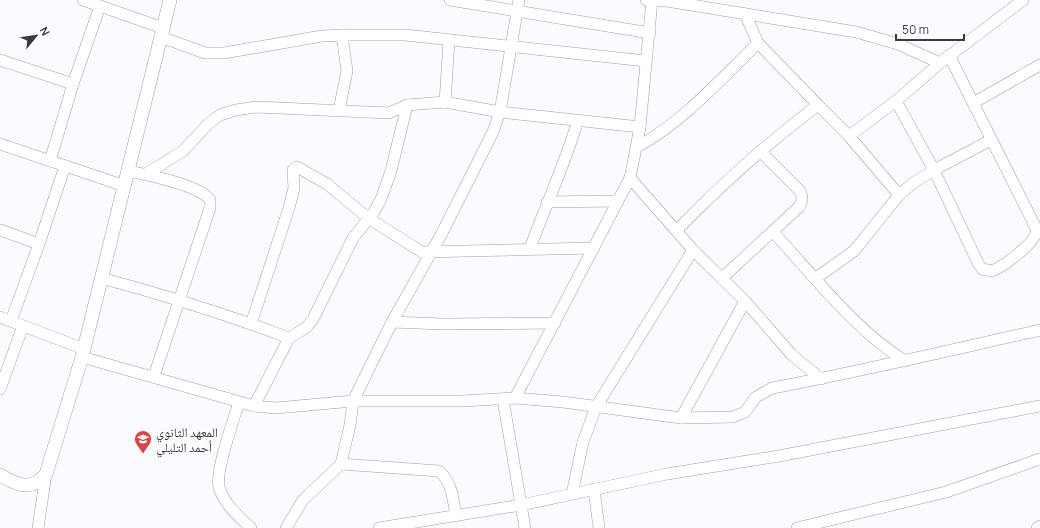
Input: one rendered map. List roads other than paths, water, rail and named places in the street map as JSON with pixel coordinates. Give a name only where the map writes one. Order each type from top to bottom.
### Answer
[{"type":"street","points":[[38,528],[46,474],[82,353],[129,171],[170,0]]},
{"type":"street","points":[[450,0],[518,5],[650,33]]},
{"type":"street","points":[[849,136],[896,101],[949,55],[1022,0]]},
{"type":"street","points":[[515,398],[630,178],[640,127],[650,33],[650,1],[667,1],[856,32],[877,37],[940,63]]},
{"type":"street","points":[[50,161],[73,84],[91,2],[162,32],[205,53],[224,53],[322,36],[405,35],[646,61]]},
{"type":"street","points":[[286,528],[303,500],[341,464],[350,425],[353,401],[392,322],[431,252],[493,132],[500,112],[518,5]]},
{"type":"street","points":[[745,14],[758,43],[849,136],[899,195]]},
{"type":"street","points":[[339,110],[347,71],[342,35]]},
{"type":"street","points":[[445,102],[449,40]]},
{"type":"street","points":[[637,148],[664,132],[758,43]]},
{"type":"street","points":[[896,101],[934,170],[978,263],[982,269],[987,271],[997,269],[1034,239],[1037,230],[949,55]]},
{"type":"street","points":[[0,60],[73,84]]},
{"type":"street","points":[[973,103],[1040,65]]},
{"type":"street","points":[[146,174],[183,151],[208,124],[220,115],[236,110],[256,107],[389,113],[407,105],[445,102],[500,112],[640,127]]},
{"type":"street","points":[[254,406],[289,338],[307,327],[313,319],[353,238],[374,212],[381,199],[391,171],[407,105]]},
{"type":"street","points":[[676,230],[721,185],[760,151],[818,105]]},
{"type":"street","points":[[530,248],[547,202],[561,173],[578,120]]},
{"type":"street","points":[[816,278],[854,251],[899,195],[934,170],[991,140]]},
{"type":"street","points":[[0,144],[125,186]]},
{"type":"street","points":[[722,278],[773,232],[799,207],[802,202],[802,194],[760,151]]},
{"type":"street","points":[[11,321],[65,166]]},
{"type":"street","points":[[251,324],[289,208],[294,188],[294,169],[297,167],[327,184],[368,218],[422,252],[530,248],[594,248]]},
{"type":"street","points":[[129,171],[146,174],[200,190],[210,200],[210,208],[154,376]]},
{"type":"street","points":[[630,178],[693,250],[745,301],[791,354],[821,379]]},
{"type":"street","points":[[547,202],[618,201]]},
{"type":"street","points":[[0,230],[39,244]]},
{"type":"street","points":[[773,232],[865,331],[905,361]]},
{"type":"street","points":[[572,494],[583,442],[596,407],[693,250]]},
{"type":"street","points":[[101,278],[179,301],[289,338]]},
{"type":"street","points":[[681,418],[745,301]]},
{"type":"street","points":[[0,316],[82,353],[254,406],[291,407],[353,401],[515,398],[681,418],[737,416],[745,412],[756,397],[766,390],[905,361],[1040,330]]},
{"type":"street","points":[[392,322],[442,324],[555,323]]},
{"type":"street","points":[[0,389],[23,326]]},
{"type":"street","points":[[503,399],[525,528]]},
{"type":"street","points":[[239,402],[220,471],[219,485],[223,496],[232,511],[251,528]]},
{"type":"street","points":[[379,528],[521,505],[667,474],[779,456],[1040,406]]},
{"type":"street","points":[[797,528],[946,492],[1040,459]]},
{"type":"street","points":[[341,464],[439,471],[447,477],[453,495],[456,516]]},
{"type":"street","points":[[0,475],[22,485],[36,483],[46,474]]},
{"type":"street","points":[[594,489],[599,528]]},
{"type":"place","name":"المعهد الثانوي أحمد التليلي","points":[[143,454]]}]
